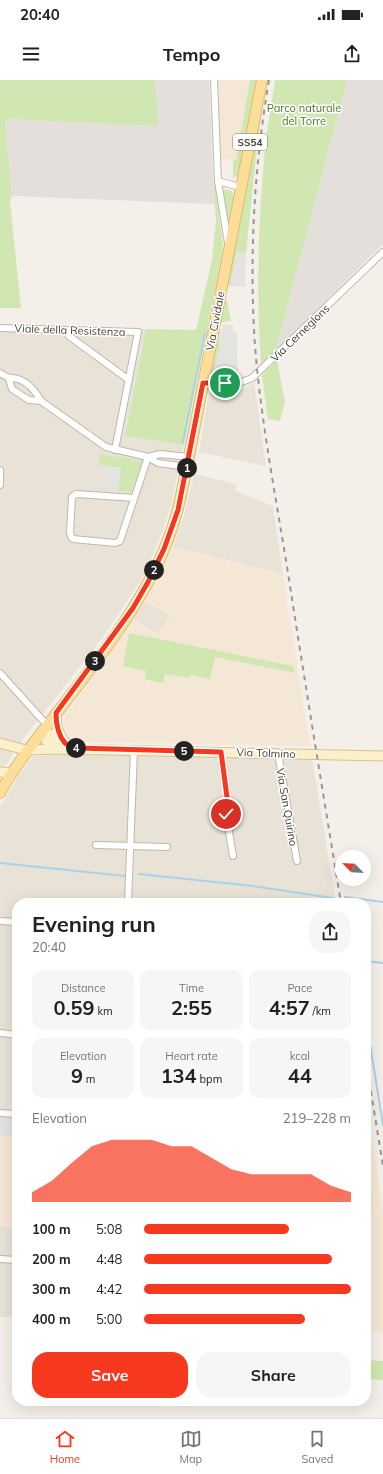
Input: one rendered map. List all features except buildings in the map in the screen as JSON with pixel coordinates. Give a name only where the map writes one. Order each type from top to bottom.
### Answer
[{"type":"main road","name":"Via Cividale","points":[[0,793],[26,750],[56,713],[125,620],[148,582],[174,524],[188,462],[240,187],[262,80]]},
{"type":"street","name":"Via Cividale","points":[[214,80],[218,181],[229,250]]},
{"type":"street","points":[[218,181],[240,187]]},
{"type":"street","name":"Via Cerneglons","points":[[203,383],[239,383],[252,378],[383,252]]},
{"type":"street","name":"Viale della Resistenza","points":[[0,328],[138,332],[115,450]]},
{"type":"street","name":"Viale della Resistenza","points":[[69,336],[129,380]]},
{"type":"street","points":[[0,373],[9,379],[19,379],[36,391],[41,401],[102,444],[115,450],[148,457],[158,462],[188,462]]},
{"type":"street","points":[[9,379],[12,389],[29,400],[41,401]]},
{"type":"street","points":[[148,457],[160,454],[188,462]]},
{"type":"street","points":[[134,498],[74,495],[72,497],[71,537],[80,540],[115,543],[121,539],[148,457]]},
{"type":"street","points":[[0,470],[0,485]]},
{"type":"street","points":[[0,673],[44,728]]},
{"type":"street","points":[[56,713],[57,728],[62,746]]},
{"type":"street","name":"Via Tolmino","points":[[44,728],[62,746]]},
{"type":"street","name":"Via Tolmino","points":[[0,743],[26,750],[62,746],[134,750],[383,756]]},
{"type":"street","points":[[128,898],[134,750]]},
{"type":"street","points":[[221,752],[227,797],[226,814],[233,856]]},
{"type":"street","name":"Via San Quirino","points":[[278,753],[297,860]]},
{"type":"street","points":[[0,772],[11,773]]},
{"type":"street","points":[[96,845],[167,847]]},
{"type":"street","points":[[0,921],[12,922]]},
{"type":"street","points":[[0,1034],[12,1035]]},
{"type":"street","points":[[0,1113],[12,1114]]},
{"type":"street","points":[[0,1259],[12,1260]]},
{"type":"shaded area","points":[[155,80],[209,80],[214,204],[12,196],[5,119],[157,126]]},
{"type":"shaded area","points":[[218,80],[250,80],[236,160],[221,159]]},
{"type":"shaded area","points":[[347,80],[383,80],[383,244],[276,350]]},
{"type":"shaded area","points":[[237,251],[246,253],[245,287],[230,286]]},
{"type":"shaded area","points":[[223,325],[233,325],[233,332],[237,332],[238,377],[213,378],[219,349],[219,332],[222,332]]},
{"type":"shaded area","points":[[70,327],[146,329],[125,436],[184,445],[171,505],[163,530],[145,573],[100,641],[20,743],[0,775],[0,331]]},
{"type":"shaded area","points":[[136,342],[142,343],[125,427],[120,426]]},
{"type":"shaded area","points":[[254,382],[266,466],[199,452],[208,397],[211,393],[216,391],[243,389]]},
{"type":"shaded area","points":[[103,465],[121,468],[118,491],[101,490]]},
{"type":"shaded area","points":[[194,474],[236,484],[235,491],[273,506],[283,574],[173,547],[184,516]]},
{"type":"shaded area","points":[[173,547],[283,574],[310,746],[79,742],[68,736],[63,725],[66,714],[134,619],[158,634],[170,616],[145,602]]},
{"type":"shaded area","points":[[145,602],[170,616],[158,634],[134,619]]},
{"type":"shaded area","points":[[73,753],[312,759],[335,898],[12,898],[12,1117],[0,1116],[0,807],[32,757]]},
{"type":"shaded area","points":[[0,1116],[12,1117],[12,1227],[0,1226]]},
{"type":"shaded area","points":[[0,1116],[12,1117],[12,1136],[0,1135]]},
{"type":"shaded area","points":[[371,1143],[373,1143],[383,1212],[383,1332],[371,1332]]},
{"type":"shaded area","points":[[0,1226],[12,1227],[12,1317],[0,1317]]},
{"type":"green space","points":[[0,80],[155,80],[158,126],[5,119],[12,196],[10,201],[21,308],[0,308]]},
{"type":"green space","points":[[250,80],[257,80],[239,174],[233,178],[233,160],[236,160]]},
{"type":"green space","points":[[266,80],[257,147],[246,253],[237,251],[230,286],[226,286]]},
{"type":"green space","name":"Parco naturale del Torre","points":[[275,80],[347,80],[276,350],[261,364],[258,283],[259,230],[266,140]]},
{"type":"green space","points":[[213,183],[215,186],[223,244],[222,254],[184,445],[125,436],[146,329],[196,330],[212,260],[216,219]]},
{"type":"green space","points":[[225,189],[232,191],[234,196],[228,223],[223,201]]},
{"type":"green space","points":[[224,300],[227,301],[231,321],[223,322],[220,325],[219,349],[213,378],[209,373]]},
{"type":"green space","points":[[277,360],[285,402],[280,421],[268,419],[262,375]]},
{"type":"green space","points":[[102,454],[143,461],[132,492],[118,491],[121,468],[99,465],[100,455]]},
{"type":"green space","points":[[129,633],[293,666],[295,673],[215,657],[210,679],[191,675],[189,678],[165,674],[163,683],[145,679],[146,671],[123,666]]},
{"type":"green space","points":[[371,1360],[383,1361],[383,1380],[371,1379]]},
{"type":"waterway","points":[[183,442],[205,333]]},
{"type":"waterway","points":[[0,863],[125,876]]},
{"type":"waterway","points":[[139,874],[253,886],[333,898]]},
{"type":"waterway","points":[[345,897],[353,898]]},
{"type":"waterway","points":[[371,900],[383,902]]},
{"type":"waterway","points":[[371,962],[383,963]]},
{"type":"waterway","points":[[371,1050],[383,1125]]},
{"type":"railway","points":[[269,80],[256,179],[254,213],[253,313],[255,346],[269,460],[340,898]]},
{"type":"railway","points":[[371,1092],[383,1166]]},
{"type":"route","points":[[225,383],[203,383],[178,510],[169,538],[158,563],[140,597],[125,620],[56,713],[56,721],[61,736],[66,744],[77,748],[221,752],[227,797],[226,814]]}]
